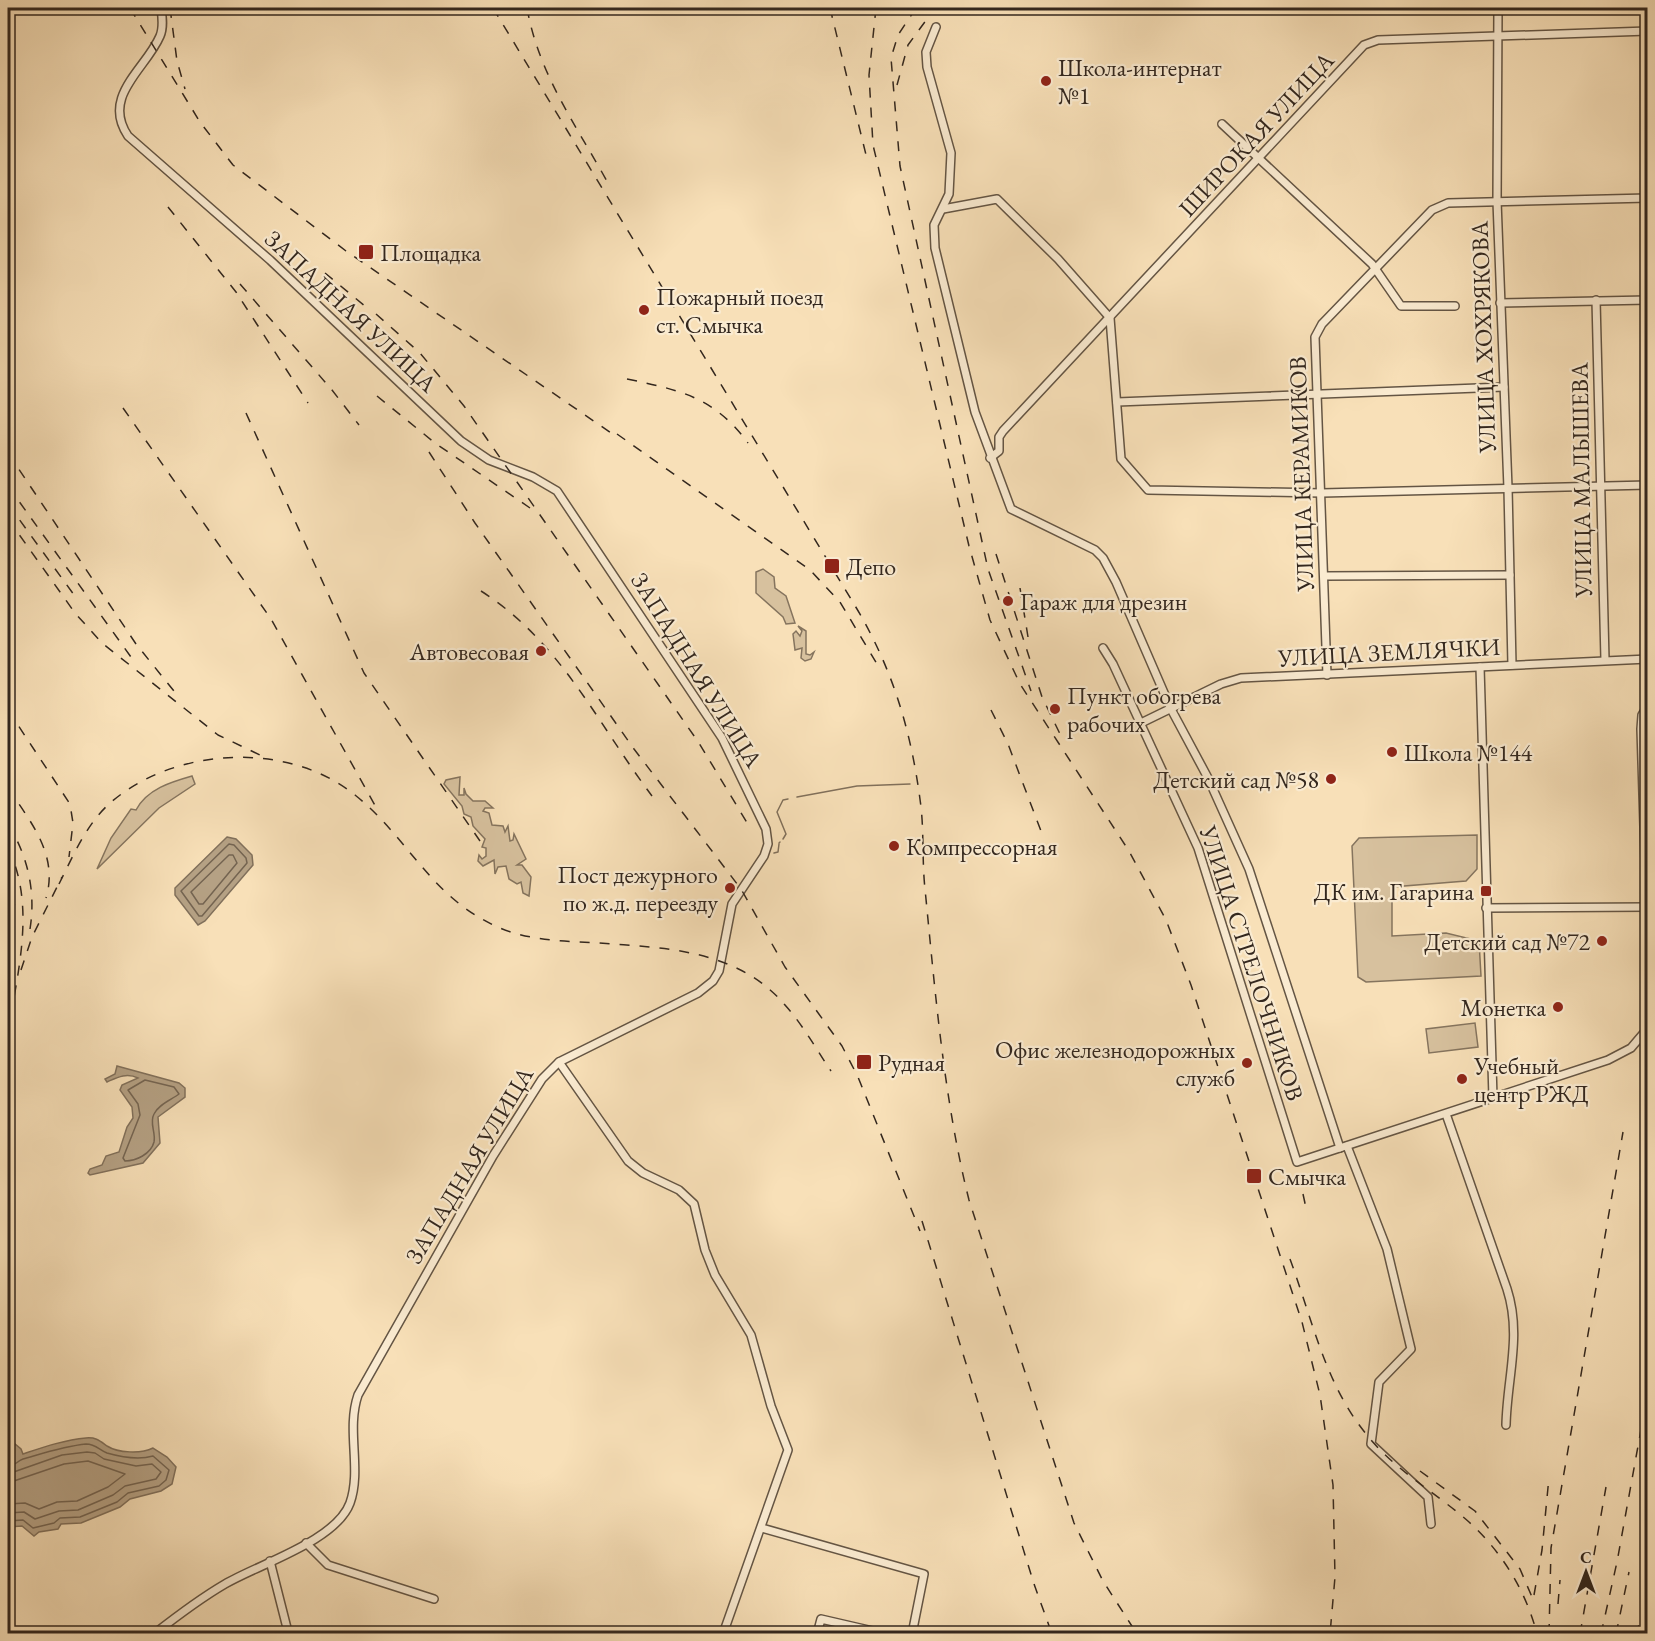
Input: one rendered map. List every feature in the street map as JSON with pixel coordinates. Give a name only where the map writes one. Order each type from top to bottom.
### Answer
[{"type":"street","name":"ЗАПАДНАЯ УЛИЦА","points":[[154,1634],[223,1585],[306,1543],[339,1521],[350,1503],[353,1483],[352,1422],[355,1402],[493,1156],[542,1078],[560,1062],[698,993],[712,981],[722,961],[732,904],[762,862],[768,848],[763,822],[722,738],[556,491],[533,477],[489,460],[461,441],[270,260],[128,136],[120,118],[122,97],[130,79],[159,38],[161,8]]},
{"type":"street","name":"УЛИЦА ХОХРЯКОВА","points":[[1498,8],[1497,201],[1509,488],[1512,665]]},
{"type":"street","points":[[936,27],[926,59],[951,153],[950,186],[943,209],[934,225],[939,271],[956,325],[975,412],[990,458],[1011,509],[1086,545],[1103,558],[1134,620],[1171,709],[1208,778],[1256,887],[1343,1147],[1387,1248],[1411,1349],[1379,1382],[1370,1440],[1372,1448],[1428,1497],[1431,1524]]},
{"type":"street","name":"ШИРОКАЯ УЛИЦА","points":[[990,458],[999,451],[999,437],[1003,431],[1370,42],[1647,31]]},
{"type":"street","points":[[1222,124],[1377,270],[1401,306],[1455,306]]},
{"type":"street","name":"УЛИЦА КЕРАМИКОВ","points":[[1327,675],[1315,337],[1322,324],[1377,270],[1432,210],[1448,203],[1647,198]]},
{"type":"street","points":[[943,209],[997,199],[1058,259],[1110,318],[1122,462],[1146,489],[1155,492],[1322,493],[1647,485]]},
{"type":"street","name":"УЛИЦА МАЛЫШЕВА","points":[[1596,300],[1605,660]]},
{"type":"street","points":[[1500,303],[1647,300]]},
{"type":"street","points":[[1117,402],[1504,387]]},
{"type":"street","points":[[1325,576],[1510,575]]},
{"type":"street","name":"УЛИЦА СТРЕЛОЧНИКОВ","points":[[1103,648],[1142,723],[1198,848],[1297,1162],[1343,1147]]},
{"type":"street","name":"УЛИЦА ЗЕМЛЯЧКИ","points":[[1142,723],[1234,680],[1647,658]]},
{"type":"street","points":[[1480,667],[1492,1098]]},
{"type":"street","points":[[1647,705],[1642,715],[1647,956]]},
{"type":"street","points":[[1486,908],[1647,907]]},
{"type":"street","points":[[1343,1147],[1608,1060],[1631,1048],[1647,1028]]},
{"type":"street","points":[[560,1062],[628,1161],[642,1173],[679,1190],[694,1204],[705,1250],[715,1275],[752,1335],[771,1406],[788,1450],[723,1634]]},
{"type":"street","points":[[1446,1114],[1508,1289],[1514,1316],[1514,1347],[1506,1425]]},
{"type":"street","points":[[762,1528],[924,1574],[912,1634]]},
{"type":"street","points":[[306,1543],[328,1565],[434,1599]]},
{"type":"street","points":[[270,1561],[286,1632]]},
{"type":"street","points":[[817,1634],[821,1619],[886,1634]]},
{"type":"shaded area","points":[[763,569],[774,577],[775,588],[786,596],[795,623],[786,624],[783,617],[756,593],[756,572]]},
{"type":"shaded area","points":[[798,626],[806,631],[806,654],[810,655],[814,652],[811,659],[805,661],[801,658],[802,648],[795,650],[793,634],[796,631],[800,636],[802,631]]},
{"type":"shaded area","points":[[192,776],[195,784],[159,808],[97,869],[111,838],[131,809],[136,810],[146,797],[160,787]]},
{"type":"shaded area","points":[[460,777],[459,795],[464,795],[464,788],[473,801],[485,801],[493,808],[485,808],[483,811],[489,813],[492,825],[503,826],[505,832],[508,826],[510,841],[513,840],[514,834],[526,859],[517,865],[522,865],[531,877],[529,896],[523,893],[521,882],[517,884],[509,879],[506,866],[498,867],[495,874],[494,860],[483,866],[478,861],[479,855],[482,859],[486,856],[486,848],[482,847],[485,839],[473,826],[471,817],[464,814],[462,806],[444,784],[446,780]]},
{"type":"shaded area","points":[[1477,835],[1477,869],[1466,881],[1392,887],[1392,936],[1446,933],[1479,941],[1481,976],[1366,982],[1358,977],[1352,846],[1359,838]]},
{"type":"shaded area","points":[[1475,1023],[1478,1047],[1429,1053],[1426,1029]]},
{"type":"water","points":[[227,837],[236,839],[252,855],[253,865],[205,921],[198,925],[175,895],[175,888]]},
{"type":"water","points":[[117,1066],[179,1083],[185,1088],[185,1097],[158,1117],[160,1143],[143,1163],[90,1175],[88,1173],[90,1169],[102,1165],[106,1156],[119,1152],[127,1127],[133,1118],[132,1107],[120,1090],[122,1085],[138,1078],[125,1076],[107,1082],[105,1079],[115,1074]]},
{"type":"water","points":[[8,1438],[21,1449],[23,1454],[62,1442],[86,1438],[95,1439],[123,1451],[136,1452],[153,1448],[167,1457],[176,1467],[172,1484],[161,1491],[130,1499],[120,1507],[81,1523],[61,1524],[58,1529],[39,1532],[34,1536],[22,1526],[8,1527],[8,1461],[14,1459],[11,1450],[8,1450]]},
{"type":"waterway","points":[[797,797],[857,786],[910,784]]},
{"type":"waterway","points":[[783,839],[786,834],[777,812],[783,800],[788,799]]},
{"type":"waterway","points":[[774,853],[778,852],[779,844]]},
{"type":"railway","points":[[130,8],[200,122],[233,165],[346,251],[617,437]]},
{"type":"railway","points":[[170,8],[177,61],[185,89]]},
{"type":"railway","points":[[493,8],[857,609],[891,680],[907,729],[917,780],[922,817],[925,889],[941,1045],[953,1124],[969,1200],[1074,1523],[1103,1581],[1137,1634]]},
{"type":"railway","points":[[527,8],[549,78],[608,183]]},
{"type":"railway","points":[[830,8],[868,163]]},
{"type":"railway","points":[[876,8],[869,75],[873,145],[969,546],[990,620],[1020,684],[1129,851],[1166,920],[1191,985],[1302,1322],[1320,1395],[1333,1485],[1335,1577],[1330,1634]]},
{"type":"railway","points":[[916,8],[898,35],[891,58],[900,166],[988,569],[1031,691]]},
{"type":"railway","points":[[897,85],[908,45],[935,8]]},
{"type":"railway","points":[[168,207],[236,292],[308,403]]},
{"type":"railway","points":[[325,273],[366,307]]},
{"type":"railway","points":[[240,284],[332,390],[359,425]]},
{"type":"railway","points":[[376,314],[420,353],[464,406],[699,743],[749,826]]},
{"type":"railway","points":[[627,379],[680,392],[709,405],[735,427],[748,443]]},
{"type":"railway","points":[[377,396],[435,443],[530,508]]},
{"type":"railway","points":[[123,408],[271,619],[377,809]]},
{"type":"railway","points":[[246,413],[364,673],[480,841]]},
{"type":"railway","points":[[617,434],[810,570],[840,602],[880,669]]},
{"type":"railway","points":[[429,452],[475,523],[634,749],[741,889],[785,967],[842,1046],[858,1077],[920,1231]]},
{"type":"railway","points":[[8,453],[136,644],[178,696]]},
{"type":"railway","points":[[8,486],[136,664]]},
{"type":"railway","points":[[8,504],[77,599]]},
{"type":"railway","points":[[8,519],[75,613],[102,643],[218,735],[260,755]]},
{"type":"railway","points":[[996,554],[1042,697],[1061,736]]},
{"type":"railway","points":[[1020,588],[1028,637]]},
{"type":"railway","points":[[481,591],[509,611],[556,659],[652,796]]},
{"type":"railway","points":[[8,710],[70,804],[73,823],[69,857]]},
{"type":"railway","points":[[991,710],[1008,744],[1041,831]]},
{"type":"railway","points":[[59,884],[93,821],[109,804],[135,785],[165,771],[197,762],[231,758],[264,759],[297,765],[328,777],[355,795],[374,812],[422,867],[456,901],[500,928],[524,936],[548,940],[674,950],[723,962],[745,972],[766,986],[792,1013],[831,1071]]},
{"type":"railway","points":[[8,788],[33,826],[45,853],[49,867],[46,898]]},
{"type":"railway","points":[[8,824],[21,849],[29,875],[32,901],[30,929]]},
{"type":"railway","points":[[8,848],[21,892],[23,915],[20,962],[8,1031]]},
{"type":"railway","points":[[8,876],[16,912]]},
{"type":"railway","points":[[21,970],[32,937],[62,877]]},
{"type":"railway","points":[[9,903],[13,957]]},
{"type":"railway","points":[[1549,1634],[1551,1548],[1623,1132]]},
{"type":"railway","points":[[1303,1194],[1306,1208]]},
{"type":"railway","points":[[922,1221],[1034,1584],[1052,1634]]},
{"type":"railway","points":[[1290,1259],[1320,1348],[1350,1411],[1374,1444],[1400,1468],[1469,1522],[1492,1546],[1519,1588],[1537,1634]]},
{"type":"railway","points":[[1601,1634],[1617,1562],[1648,1391]]},
{"type":"railway","points":[[1420,1471],[1475,1511],[1520,1569],[1532,1597]]},
{"type":"railway","points":[[1534,1595],[1542,1550],[1549,1477]]},
{"type":"railway","points":[[1580,1634],[1606,1487]]},
{"type":"railway","points":[[1616,1634],[1629,1572]]},
{"type":"railway","points":[[1558,1604],[1560,1580]]},
{"type":"railway","points":[[1634,1634],[1648,1609]]},
{"type":"place","name":"Школа-интернат №1","points":[[1046,81]]},
{"type":"place","name":"Площадка","points":[[366,252]]},
{"type":"place","name":"Пожарный поезд ст. Смычка","points":[[644,310]]},
{"type":"place","name":"Депо","points":[[832,566]]},
{"type":"place","name":"Гараж для дрезин","points":[[1008,601]]},
{"type":"place","name":"Автовесовая","points":[[541,651]]},
{"type":"place","name":"Пункт обогрева рабочих","points":[[1055,709]]},
{"type":"place","name":"Школа №144","points":[[1392,752]]},
{"type":"place","name":"Детский сад №58","points":[[1331,779]]},
{"type":"place","name":"Компрессорная","points":[[894,846]]},
{"type":"place","name":"Пост дежурного по ж.д. переезду","points":[[730,888]]},
{"type":"place","name":"ДК им. Гагарина","points":[[1486,891]]},
{"type":"place","name":"Детский сад №72","points":[[1602,941]]},
{"type":"place","name":"Монетка","points":[[1558,1007]]},
{"type":"place","name":"Рудная","points":[[864,1062]]},
{"type":"place","name":"Офис железнодорожных служб","points":[[1247,1063]]},
{"type":"place","name":"Учебный центр РЖД","points":[[1462,1079]]},
{"type":"place","name":"Смычка","points":[[1254,1176]]}]
